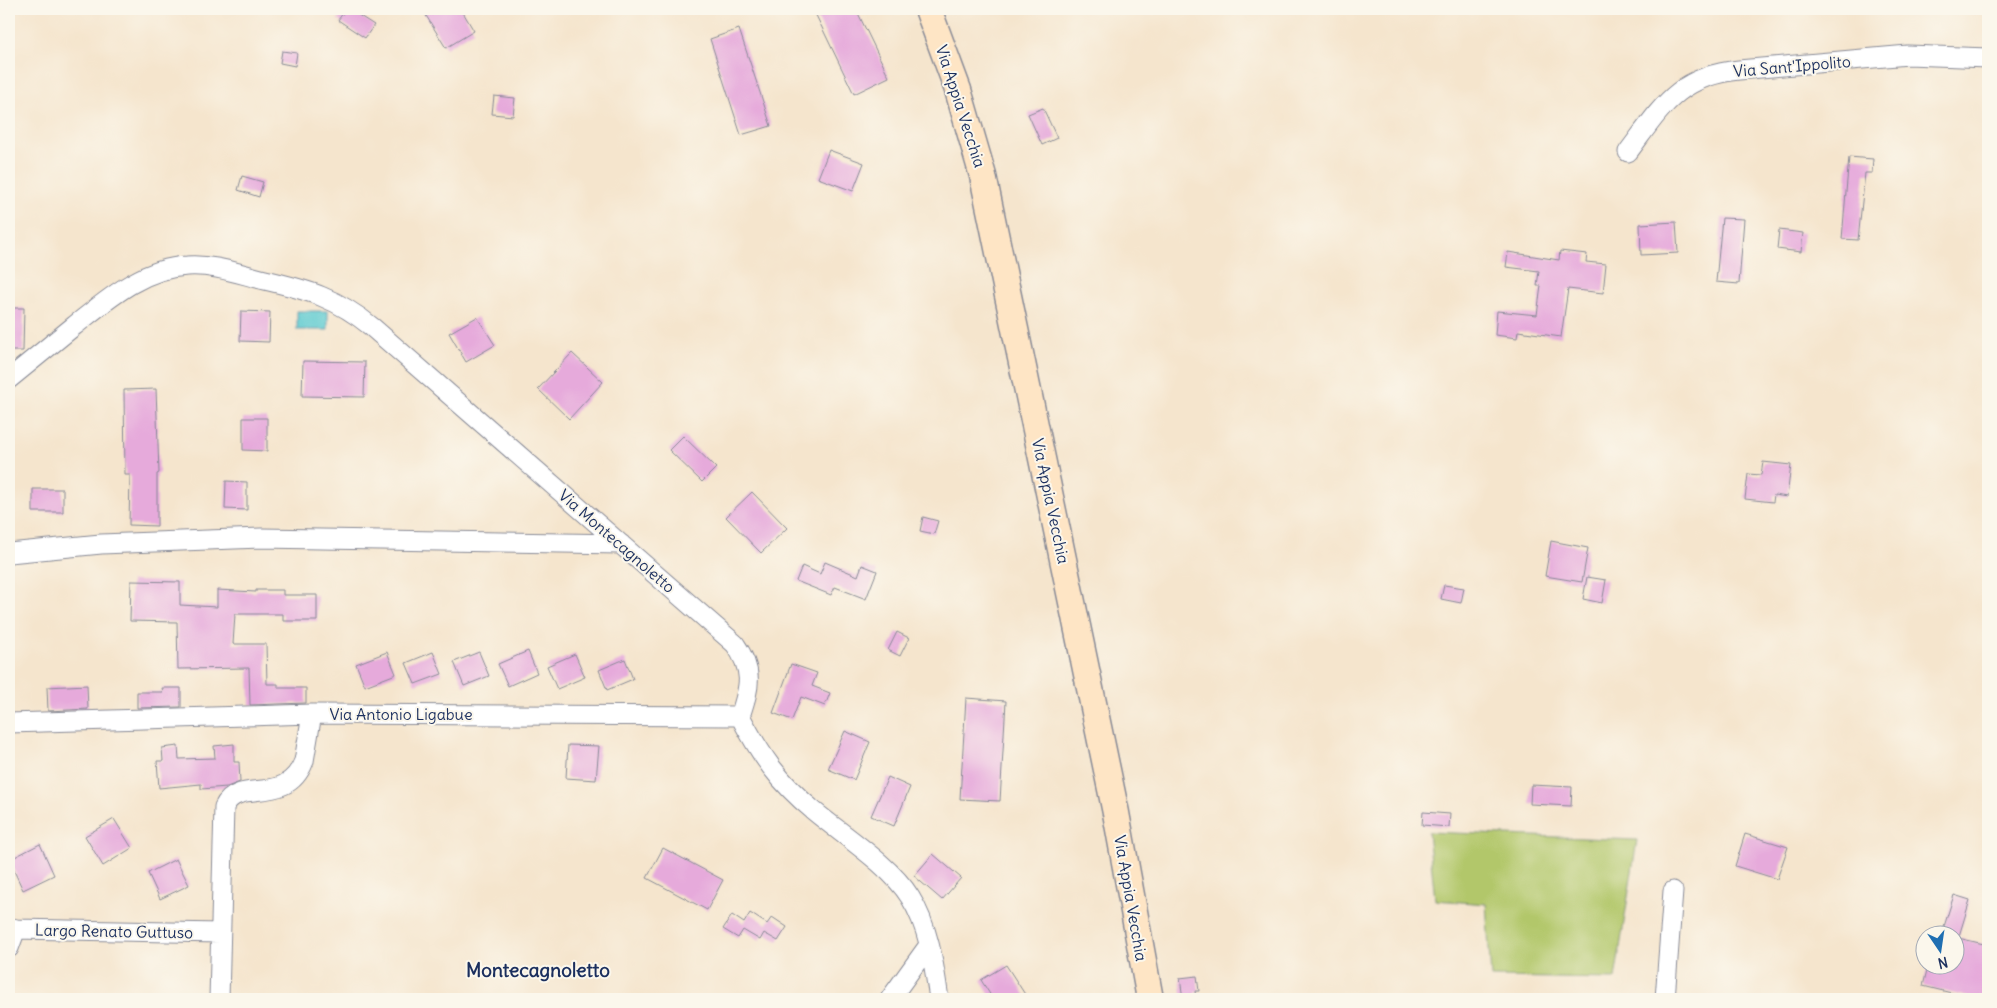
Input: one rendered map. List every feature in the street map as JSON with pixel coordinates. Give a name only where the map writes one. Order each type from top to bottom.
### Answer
[{"type":"main road","name":"Via Appia Vecchia","points":[[928,9],[960,97],[983,176],[1116,813],[1150,999]]},
{"type":"street","name":"Via Sant'Ippolito","points":[[1628,152],[1670,98],[1692,82],[1714,74],[1908,55],[1988,58]]},
{"type":"street","name":"Via Montecagnoletto","points":[[9,379],[124,288],[162,270],[186,266],[222,269],[294,287],[338,302],[372,327],[735,644],[742,654],[750,677],[748,691],[740,716]]},
{"type":"street","points":[[9,553],[135,542],[261,538],[621,544]]},
{"type":"street","points":[[9,723],[312,714]]},
{"type":"street","name":"Via Antonio Ligabue","points":[[219,999],[224,807],[236,794],[273,790],[292,780],[304,761],[312,714],[740,716]]},
{"type":"street","points":[[740,716],[760,754],[792,791],[900,884],[914,904],[922,922],[928,945],[938,999]]},
{"type":"street","points":[[1665,999],[1673,891]]},
{"type":"street","points":[[9,948],[12,928]]},
{"type":"street","name":"Largo Renato Guttuso","points":[[12,928],[220,933]]},
{"type":"street","points":[[890,999],[928,945]]},
{"type":"green space","points":[[1428,832],[1637,840],[1615,979],[1491,977],[1486,904],[1435,900]]},
{"type":"water","points":[[297,311],[328,311],[328,330],[297,330]]},
{"type":"building","points":[[346,9],[374,25],[365,38],[338,20]]},
{"type":"building","points":[[422,9],[461,9],[474,31],[446,48]]},
{"type":"building","points":[[813,9],[856,9],[889,77],[854,94]]},
{"type":"building","points":[[739,29],[771,126],[741,135],[710,39]]},
{"type":"building","points":[[282,51],[297,53],[295,66],[280,63]]},
{"type":"building","points":[[494,96],[515,98],[513,116],[492,114]]},
{"type":"building","points":[[1043,108],[1057,138],[1042,145],[1028,114]]},
{"type":"building","points":[[829,150],[864,163],[853,191],[818,178]]},
{"type":"building","points":[[1849,157],[1873,159],[1872,173],[1865,173],[1858,240],[1842,239]]},
{"type":"building","points":[[242,176],[263,182],[259,197],[238,190]]},
{"type":"building","points":[[1722,218],[1744,219],[1739,284],[1716,282]]},
{"type":"building","points":[[1676,222],[1678,253],[1641,255],[1640,224]]},
{"type":"building","points":[[1779,230],[1803,233],[1801,252],[1777,249]]},
{"type":"building","points":[[1560,251],[1587,254],[1586,262],[1606,264],[1603,293],[1568,289],[1561,337],[1518,331],[1517,338],[1495,335],[1497,311],[1537,315],[1541,286],[1537,286],[1539,271],[1506,267],[1508,252],[1559,260]]},
{"type":"building","points":[[9,308],[24,308],[23,351],[9,351]]},
{"type":"building","points":[[241,311],[270,312],[269,342],[240,341]]},
{"type":"building","points":[[477,317],[495,345],[466,362],[449,333]]},
{"type":"building","points":[[572,353],[603,382],[569,419],[538,389]]},
{"type":"building","points":[[303,361],[365,362],[364,397],[302,396]]},
{"type":"building","points":[[156,389],[159,473],[157,474],[157,526],[129,525],[130,475],[125,475],[124,390]]},
{"type":"building","points":[[243,418],[267,418],[267,451],[243,450]]},
{"type":"building","points":[[683,436],[716,468],[702,482],[669,450]]},
{"type":"building","points":[[1763,462],[1791,465],[1787,497],[1774,495],[1773,502],[1745,499],[1748,474],[1761,475]]},
{"type":"building","points":[[226,481],[247,482],[247,510],[225,509]]},
{"type":"building","points":[[33,489],[63,489],[63,512],[33,512]]},
{"type":"building","points":[[752,492],[787,528],[761,553],[726,517]]},
{"type":"building","points":[[923,517],[938,521],[934,534],[920,531]]},
{"type":"building","points":[[1551,541],[1588,548],[1582,582],[1545,576]]},
{"type":"building","points":[[825,562],[858,576],[862,565],[877,571],[866,599],[835,587],[831,595],[796,581],[802,566],[820,574]]},
{"type":"building","points":[[1587,577],[1606,580],[1602,603],[1583,599]]},
{"type":"building","points":[[131,581],[180,582],[180,605],[217,607],[217,590],[256,592],[256,590],[283,590],[283,595],[317,595],[317,621],[283,621],[283,614],[235,614],[233,644],[266,644],[267,684],[278,684],[278,688],[306,688],[306,703],[250,705],[249,668],[178,669],[177,622],[130,621]]},
{"type":"building","points":[[1444,585],[1464,588],[1461,603],[1441,599]]},
{"type":"building","points":[[897,632],[909,638],[900,656],[888,650]]},
{"type":"building","points":[[528,651],[537,673],[508,686],[498,664]]},
{"type":"building","points":[[387,652],[396,674],[365,686],[356,664]]},
{"type":"building","points":[[433,652],[442,674],[415,684],[406,663]]},
{"type":"building","points":[[479,652],[489,676],[464,686],[454,662]]},
{"type":"building","points":[[575,654],[585,677],[557,689],[547,666]]},
{"type":"building","points":[[625,659],[633,679],[607,690],[599,670]]},
{"type":"building","points":[[791,664],[817,673],[812,686],[830,693],[825,706],[801,697],[792,720],[773,713]]},
{"type":"building","points":[[87,685],[88,709],[48,711],[47,687]]},
{"type":"building","points":[[162,688],[181,688],[181,707],[137,708],[137,692],[163,692]]},
{"type":"building","points":[[966,698],[1006,701],[1000,801],[960,799]]},
{"type":"building","points":[[845,731],[870,742],[854,780],[828,769]]},
{"type":"building","points":[[234,744],[234,762],[239,762],[240,782],[227,787],[201,789],[201,784],[159,788],[157,761],[163,761],[162,748],[178,746],[179,759],[215,758],[214,746]]},
{"type":"building","points":[[568,745],[599,746],[596,780],[566,778]]},
{"type":"building","points":[[888,777],[910,787],[894,826],[871,816]]},
{"type":"building","points":[[1531,785],[1572,787],[1571,806],[1530,804]]},
{"type":"building","points":[[1423,812],[1450,814],[1449,827],[1422,825]]},
{"type":"building","points":[[114,819],[132,848],[103,866],[85,836]]},
{"type":"building","points":[[1745,834],[1788,847],[1777,879],[1735,866]]},
{"type":"building","points":[[40,844],[54,875],[23,890],[9,860]]},
{"type":"building","points":[[663,848],[723,880],[707,910],[647,878]]},
{"type":"building","points":[[933,854],[961,878],[942,900],[914,876]]},
{"type":"building","points":[[176,859],[189,885],[160,899],[148,873]]},
{"type":"building","points":[[1954,895],[1970,900],[1962,926],[1944,926]]},
{"type":"building","points":[[750,913],[767,924],[772,917],[787,927],[778,941],[764,933],[760,940],[743,930],[738,938],[723,929],[732,915],[744,923]]},
{"type":"building","points":[[1964,939],[1988,945],[1988,992],[1986,999],[1976,999],[1923,986],[1926,976],[1964,976]]},
{"type":"building","points":[[1006,965],[1028,999],[993,999],[981,980]]},
{"type":"building","points":[[1197,976],[1199,991],[1195,991],[1196,999],[1183,999],[1180,978]]},
{"type":"district","name":"Montecagnoletto","points":[[538,970]]}]
